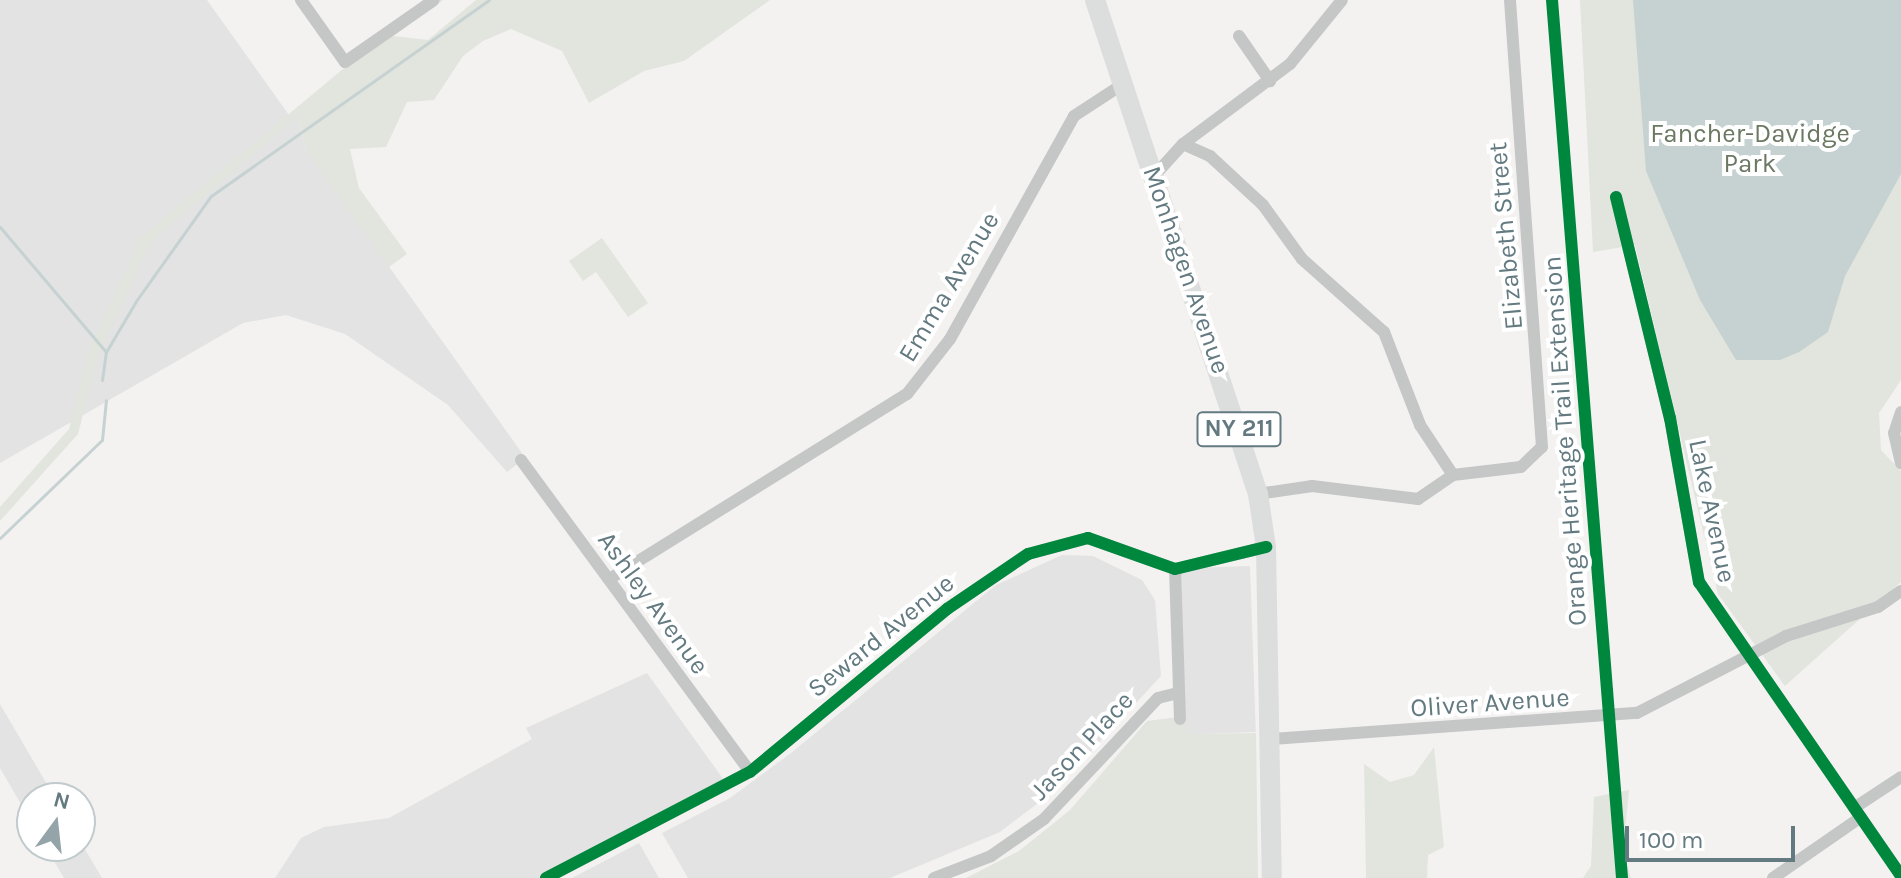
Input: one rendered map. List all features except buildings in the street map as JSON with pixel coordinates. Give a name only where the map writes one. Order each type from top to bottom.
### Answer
[{"type":"main road","name":"Monhagen Avenue","points":[[1095,0],[1258,494],[1266,547],[1272,739],[1272,878]]},
{"type":"street","points":[[301,0],[345,62],[434,0]]},
{"type":"street","points":[[1154,176],[1183,144],[1270,81],[1342,0]]},
{"type":"street","name":"Elizabeth Street","points":[[1453,475],[1530,463],[1542,447],[1543,395],[1510,0]]},
{"type":"street","points":[[1239,36],[1270,81]]},
{"type":"street","name":"Emma Avenue","points":[[611,578],[907,394],[950,339],[1074,116],[1123,84]]},
{"type":"street","points":[[1183,144],[1210,156],[1263,205],[1302,259],[1384,332],[1420,425],[1453,475],[1418,499],[1312,486],[1258,494]]},
{"type":"street","name":"Lake Avenue","points":[[1616,197],[1670,418],[1699,582],[1745,657],[1901,876]]},
{"type":"street","points":[[1901,412],[1894,433],[1901,463]]},
{"type":"street","name":"Ashley Avenue","points":[[521,460],[611,578],[750,772]]},
{"type":"street","name":"Seward Avenue","points":[[546,878],[750,772],[947,609],[1028,554],[1088,538],[1175,569]]},
{"type":"street","points":[[1180,719],[1175,569],[1266,547]]},
{"type":"street","points":[[1897,594],[1901,607]]},
{"type":"street","name":"Oliver Avenue","points":[[1272,739],[1609,718],[1664,702],[1745,657],[1897,594]]},
{"type":"street","name":"Jason Place","points":[[934,878],[991,856],[1044,819],[1158,698],[1178,693]]},
{"type":"street","points":[[1773,878],[1901,777]]},
{"type":"shaded area","points":[[0,0],[207,0],[289,115],[297,117],[308,153],[524,456],[520,462],[507,472],[448,405],[345,334],[286,315],[243,323],[0,463]]},
{"type":"shaded area","points":[[1633,0],[1901,0],[1901,174],[1845,276],[1828,332],[1799,352],[1780,360],[1736,360],[1700,300],[1646,171]]},
{"type":"shaded area","points":[[1062,555],[1093,556],[1142,580],[1155,600],[1161,676],[1054,791],[1000,832],[890,878],[688,878],[662,833],[730,798],[791,753],[996,585]]},
{"type":"shaded area","points":[[1250,566],[1256,732],[1183,734],[1177,569]]},
{"type":"shaded area","points":[[647,673],[726,783],[546,878],[275,878],[301,838],[324,827],[389,818],[532,739],[526,728]]},
{"type":"shaded area","points":[[0,704],[46,782],[16,782],[16,796],[0,768]]},
{"type":"shaded area","points":[[639,843],[659,878],[572,878]]},
{"type":"shaded area","points":[[54,862],[92,862],[102,878],[64,878]]},
{"type":"green space","points":[[426,0],[443,0],[393,36],[428,40],[476,0],[770,0],[684,61],[644,71],[589,103],[562,51],[511,29],[483,41],[463,56],[434,100],[407,102],[386,147],[350,149],[359,188],[407,254],[389,267],[308,153],[297,117],[150,243],[98,356],[78,434],[0,521],[0,507],[69,429],[88,353],[141,237]]},
{"type":"green space","name":"Fancher-Davidge Park","points":[[1580,0],[1901,0],[1901,380],[1879,413],[1881,450],[1901,471],[1901,582],[1785,686],[1718,594],[1635,245],[1593,252]]},
{"type":"green space","points":[[602,238],[648,303],[628,317],[596,272],[583,281],[569,261]]},
{"type":"green space","points":[[1186,716],[1187,734],[1256,733],[1258,878],[966,878],[1019,851],[1070,810],[1147,721]]},
{"type":"green space","points":[[1434,747],[1444,847],[1428,855],[1427,878],[1366,878],[1364,764],[1390,782],[1414,775]]},
{"type":"green space","points":[[1629,790],[1623,852],[1631,878],[1583,878],[1591,866],[1594,797]]},
{"type":"waterway","points":[[102,380],[106,352],[136,301],[211,196],[489,0]]},
{"type":"waterway","points":[[0,227],[106,352]]},
{"type":"waterway","points":[[0,538],[102,440],[106,400]]},
{"type":"cycle path","name":"Orange Heritage Trail Extension","points":[[1552,0],[1622,878]]},
{"type":"cycle path","points":[[1616,197],[1670,418],[1699,582],[1901,876]]},
{"type":"cycle path","points":[[546,878],[750,772],[947,609],[1028,554],[1088,538],[1175,569],[1266,547]]}]
